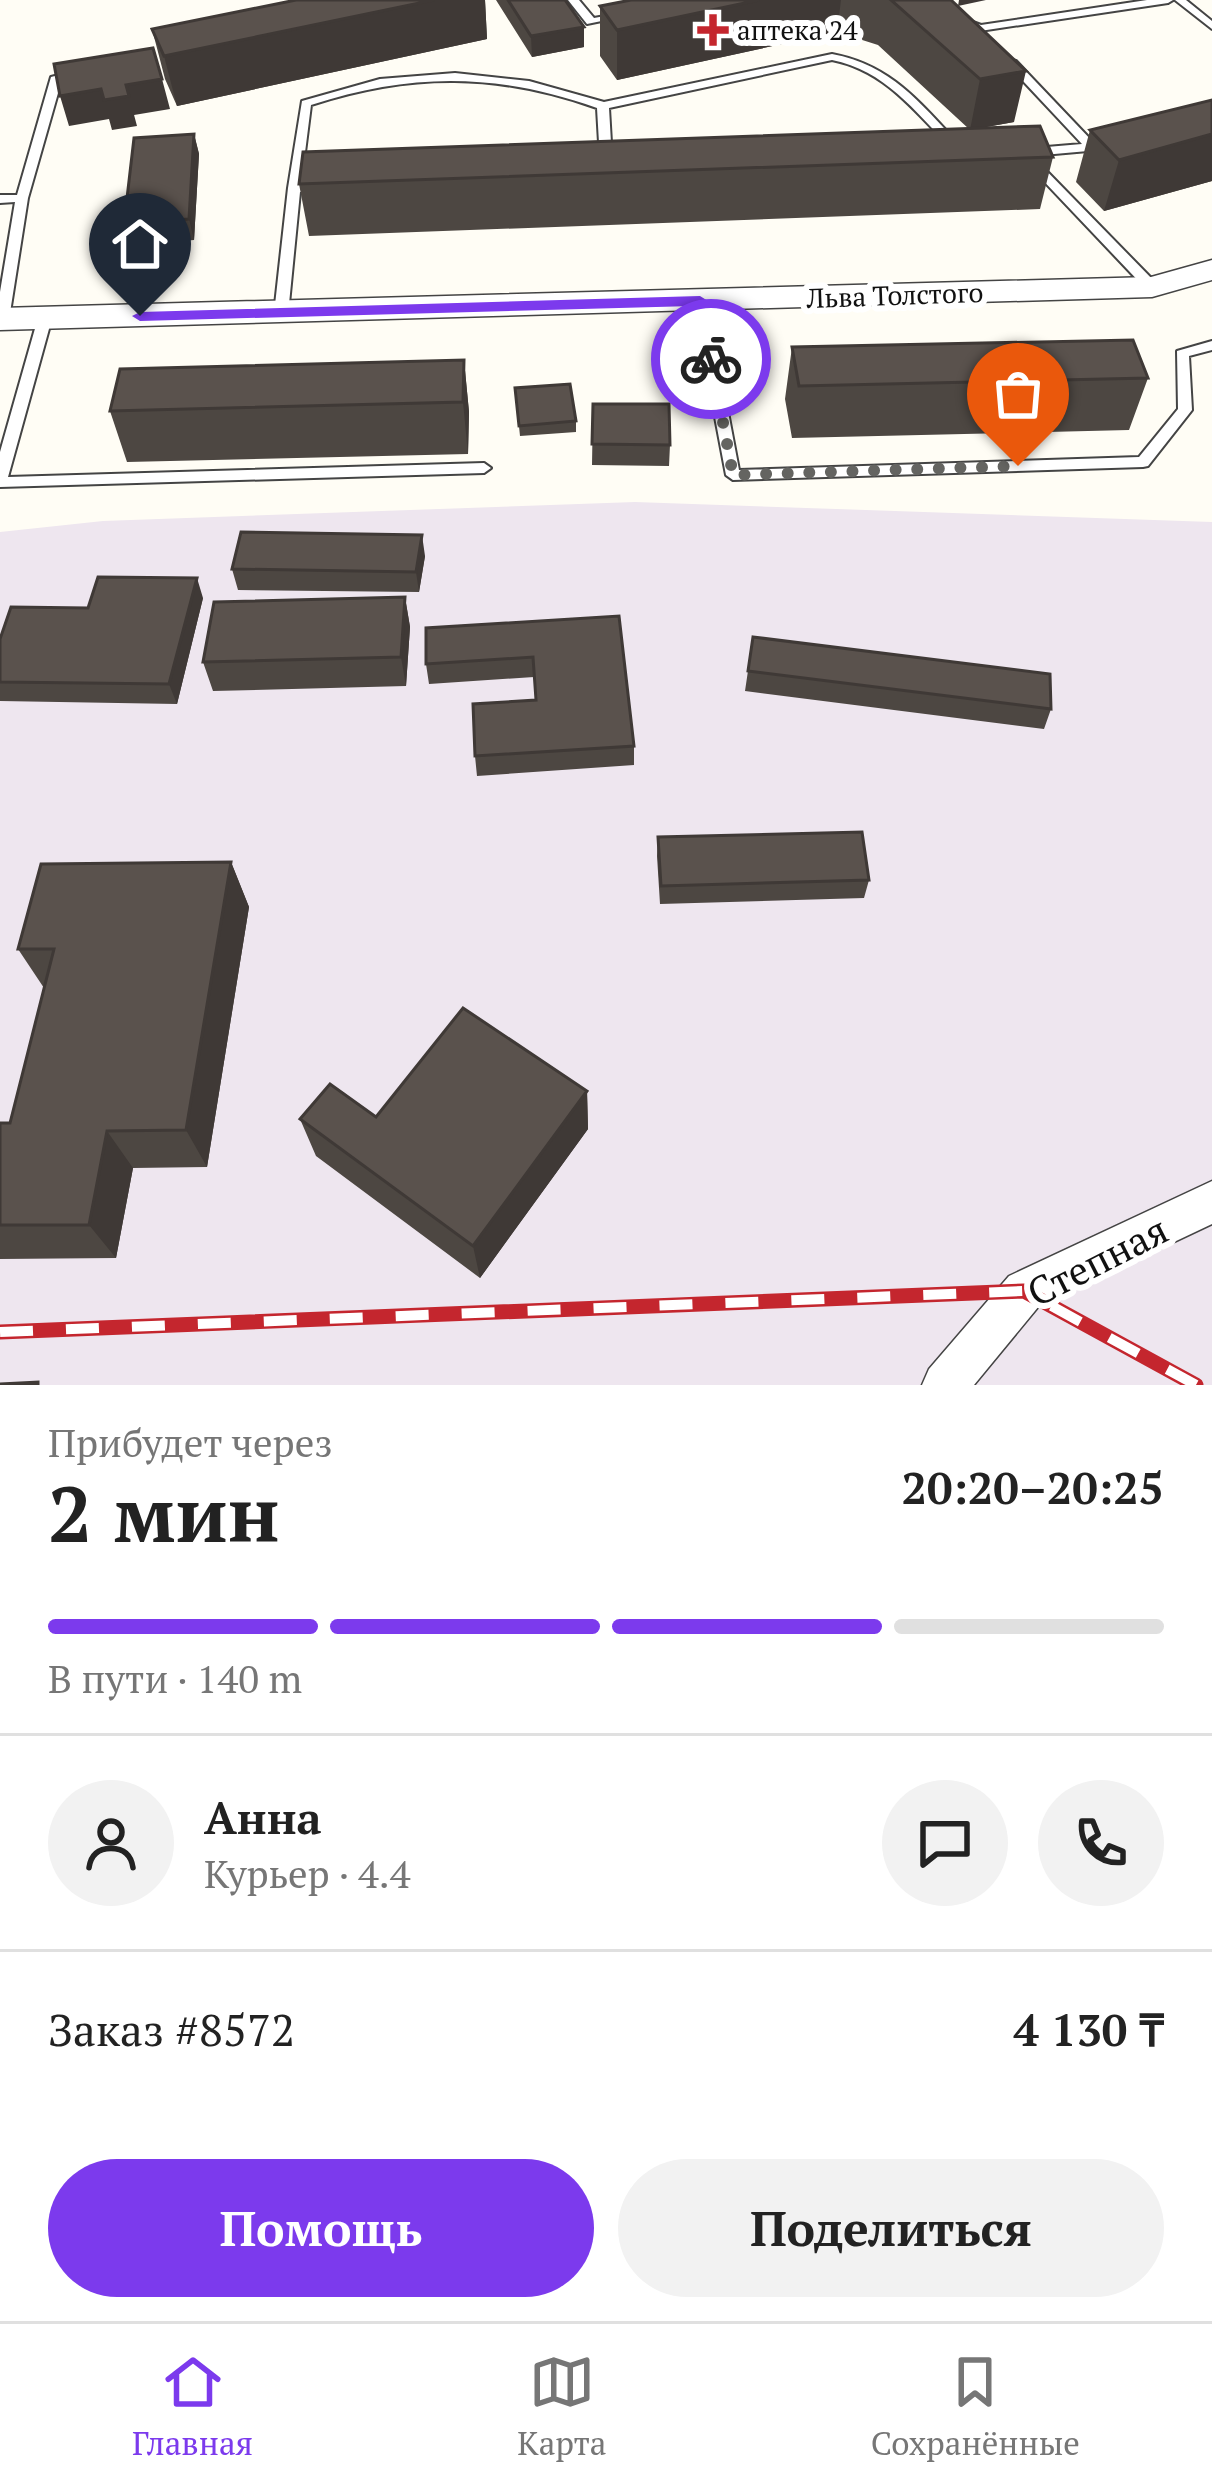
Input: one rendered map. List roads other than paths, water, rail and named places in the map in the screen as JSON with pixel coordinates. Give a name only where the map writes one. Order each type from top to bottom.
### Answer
[{"type":"street","name":"Льва Толстого","points":[[1,319],[1152,287],[1212,270]]},
{"type":"street","name":"Степная","points":[[945,1385],[1024,1291],[1212,1202]]},
{"type":"lane","points":[[573,0],[591,22],[634,13]]},
{"type":"lane","points":[[980,28],[1168,0]]},
{"type":"lane","points":[[1180,0],[1212,26]]},
{"type":"lane","points":[[945,14],[980,28],[1094,150]]},
{"type":"lane","points":[[281,314],[306,104],[327,95],[421,75],[459,74],[540,84],[603,106],[832,57],[856,59],[882,74],[966,157],[944,159]]},
{"type":"lane","points":[[1,319],[22,199],[57,77],[104,68]]},
{"type":"lane","points":[[603,106],[607,184]]},
{"type":"lane","points":[[1004,154],[1094,150],[1113,144]]},
{"type":"lane","points":[[1023,153],[1152,287]]},
{"type":"lane","points":[[294,188],[339,188]]},
{"type":"lane","points":[[0,199],[22,199]]},
{"type":"lane","points":[[700,301],[733,475],[1143,462],[1185,410],[1182,354],[1212,345]]},
{"type":"lane","points":[[45,318],[0,480],[484,468]]},
{"type":"railway","points":[[0,1332],[1024,1291],[1196,1385]]},
{"type":"place","name":"аптека 24","points":[[713,30]]}]
